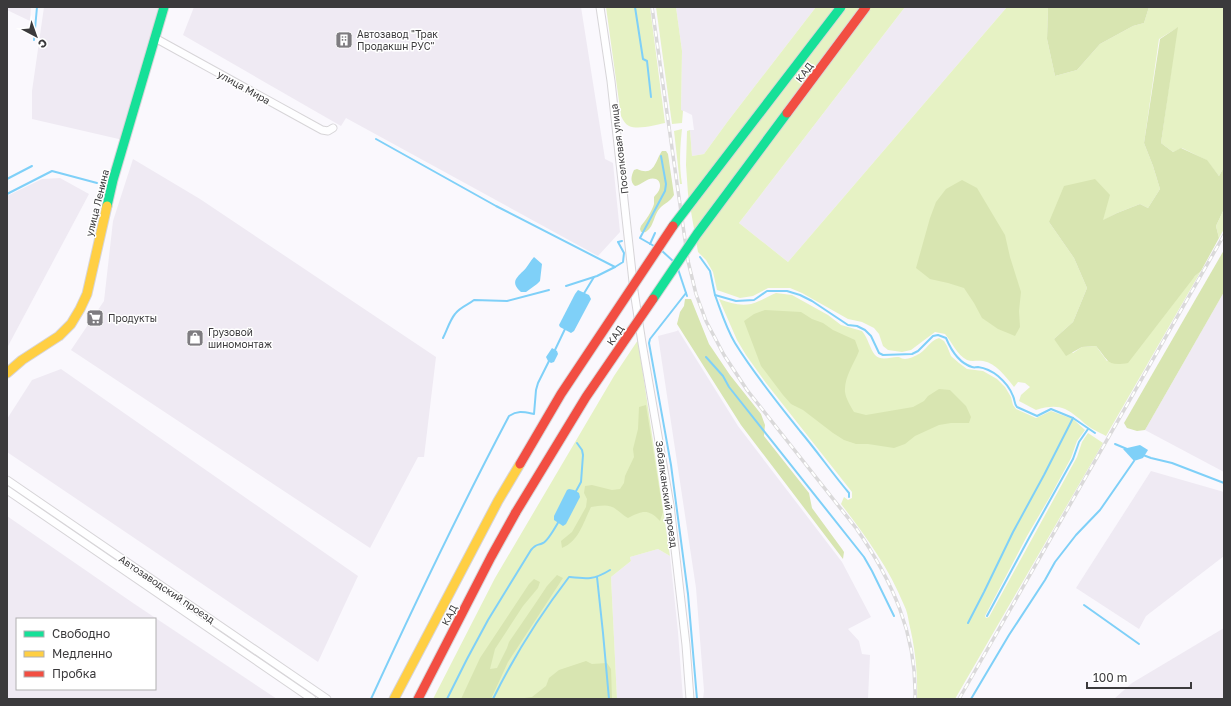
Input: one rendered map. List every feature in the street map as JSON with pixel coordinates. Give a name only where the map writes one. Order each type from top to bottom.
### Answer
[{"type":"main road","name":"улица Ленина","points":[[7,373],[22,360],[59,336],[71,324],[87,294],[113,180],[164,7]]},
{"type":"main road","name":"КАД","points":[[394,699],[498,501],[561,394],[676,221],[841,7]]},
{"type":"main road","name":"КАД","points":[[418,699],[491,557],[516,512],[586,397],[697,234],[866,7]]},
{"type":"street","name":"Поселковая улица","points":[[600,7],[611,81],[634,291]]},
{"type":"street","name":"улица Мира","points":[[156,38],[322,130],[328,131],[333,128]]},
{"type":"street","name":"Забалканский проезд","points":[[634,291],[670,505],[686,645],[690,699]]},
{"type":"street","name":"Автозаводский проезд","points":[[7,480],[327,699]]},
{"type":"street","name":"Автозаводский проезд","points":[[7,490],[312,699]]},
{"type":"shaded area","points":[[7,7],[31,7],[30,21],[7,10]]},
{"type":"shaded area","points":[[44,7],[161,7],[123,140],[32,119],[32,91]]},
{"type":"shaded area","points":[[194,7],[581,7],[605,159],[613,163],[620,232],[598,256],[346,118],[341,126],[183,35]]},
{"type":"shaded area","points":[[676,7],[816,7],[704,154],[692,156],[690,130],[694,130],[692,115],[681,111],[682,51]]},
{"type":"shaded area","points":[[905,7],[1007,7],[788,262],[739,223]]},
{"type":"shaded area","points":[[133,159],[200,199],[436,357],[424,457],[418,457],[370,548],[71,350],[104,301],[113,221]]},
{"type":"shaded area","points":[[60,178],[89,194],[7,348],[7,196],[42,179]]},
{"type":"shaded area","points":[[1224,292],[1224,472],[1145,430]]},
{"type":"shaded area","points":[[678,330],[738,426],[842,562],[871,617],[848,629],[859,641],[862,654],[870,655],[868,699],[703,699],[704,691],[696,588],[658,336]]},
{"type":"shaded area","points":[[61,369],[358,576],[318,662],[7,452],[7,419],[32,380]]},
{"type":"shaded area","points":[[1151,471],[1224,492],[1224,556],[1146,616],[1139,629],[1076,588]]},
{"type":"shaded area","points":[[7,516],[156,618],[16,618],[16,690],[156,690],[156,618],[277,699],[7,699]]},
{"type":"shaded area","points":[[658,549],[670,556],[683,699],[617,699],[611,577],[631,561],[630,557]]},
{"type":"shaded area","points":[[1224,628],[1224,699],[1114,699],[1132,683]]},
{"type":"green space","points":[[606,7],[650,7],[665,123],[637,128],[629,126],[624,122],[621,116]]},
{"type":"green space","points":[[656,7],[676,7],[682,51],[682,123],[672,124]]},
{"type":"green space","points":[[816,7],[905,7],[739,223],[788,262],[1007,7],[1048,7],[1047,39],[1055,76],[1077,70],[1100,44],[1133,26],[1144,23],[1149,7],[1224,7],[1224,167],[1219,176],[1206,160],[1182,148],[1173,152],[1161,143],[1177,28],[1159,39],[1144,143],[1160,189],[1148,208],[1140,204],[1102,221],[1049,222],[1074,258],[1087,288],[1073,322],[1054,339],[1073,353],[1082,347],[1096,346],[1107,361],[1201,271],[1106,436],[1089,427],[1067,410],[1058,407],[1048,407],[1036,410],[1019,401],[1021,395],[1030,387],[1025,383],[1018,382],[1014,387],[992,364],[983,361],[971,361],[963,358],[945,334],[935,332],[911,350],[902,352],[888,350],[883,346],[879,334],[874,328],[862,322],[848,319],[802,293],[790,288],[768,288],[753,296],[740,298],[717,290],[713,272],[706,260],[698,252],[688,194],[686,165],[687,131],[690,130],[692,156],[704,154]]},
{"type":"green space","points":[[1048,7],[1149,7],[1144,23],[1133,26],[1100,44],[1077,70],[1055,76],[1047,39]]},
{"type":"green space","points":[[1178,27],[1161,143],[1173,152],[1181,148],[1207,160],[1219,176],[1224,167],[1224,209],[1216,226],[1219,238],[1201,271],[1195,276],[1128,363],[1112,363],[1106,359],[1096,346],[1082,347],[1066,356],[1054,339],[1073,322],[1087,288],[1074,258],[1049,222],[1064,186],[1095,179],[1110,195],[1103,220],[1140,204],[1148,208],[1160,189],[1144,143],[1160,39]]},
{"type":"green space","points":[[682,129],[680,170],[682,184],[680,184],[674,131]]},
{"type":"green space","points":[[662,151],[666,151],[668,154],[674,195],[656,213],[653,223],[649,229],[646,232],[641,232],[641,226],[652,210],[654,197],[659,190],[660,185],[658,180],[653,178],[635,186],[632,181],[632,174],[634,170],[637,169],[648,171],[654,167]]},
{"type":"green space","points":[[962,180],[977,188],[1005,235],[1021,292],[1019,311],[1020,327],[1015,336],[998,329],[982,318],[964,288],[930,279],[916,268],[936,202],[946,189]]},
{"type":"green space","points":[[1224,209],[1224,229],[1219,238],[1216,226]]},
{"type":"green space","points":[[1224,250],[1224,292],[1145,430],[1137,431],[1127,428],[1124,423]]},
{"type":"green space","points":[[776,293],[792,295],[828,315],[841,325],[862,331],[873,353],[881,358],[910,358],[920,353],[933,341],[939,338],[944,341],[951,356],[967,369],[983,371],[997,379],[1005,387],[1016,409],[1036,418],[1051,411],[1073,419],[1085,430],[1077,441],[1071,458],[1027,536],[985,616],[986,618],[989,617],[1077,457],[1082,442],[1088,433],[1103,443],[955,699],[917,699],[916,661],[907,612],[884,565],[868,540],[841,504],[844,497],[848,500],[852,498],[852,492],[766,383],[746,355],[737,340],[719,299],[734,304],[744,305],[754,303]]},
{"type":"green space","points":[[685,299],[691,299],[709,344],[730,375],[761,414],[765,425],[764,436],[809,493],[812,508],[844,552],[843,559],[741,425],[677,324]]},
{"type":"green space","points":[[765,310],[801,312],[833,330],[855,340],[859,351],[845,386],[847,400],[854,412],[866,415],[913,407],[924,401],[928,396],[939,389],[950,390],[966,406],[971,417],[969,423],[939,425],[915,436],[905,444],[894,448],[868,444],[856,444],[844,440],[803,410],[791,404],[761,366],[744,321],[754,314]]},
{"type":"green space","points":[[638,340],[670,556],[658,549],[630,557],[631,561],[611,577],[617,699],[433,699],[495,578],[614,376]]},
{"type":"green space","points":[[646,405],[663,512],[660,521],[648,512],[641,512],[628,518],[611,506],[591,507],[577,536],[568,545],[562,548],[561,541],[572,532],[586,507],[587,499],[584,493],[585,486],[592,485],[612,490],[620,489],[624,483],[625,476],[634,457],[633,449],[638,429],[639,407]]},
{"type":"green space","points":[[557,575],[563,578],[508,662],[491,699],[461,699],[480,658],[529,584],[534,579],[540,582],[538,588],[523,606],[495,649],[490,669],[497,668],[509,642],[547,586]]},
{"type":"green space","points":[[586,661],[592,664],[607,663],[611,669],[612,699],[517,699],[532,697],[546,686],[549,678],[559,670]]},
{"type":"water","points":[[534,257],[542,264],[540,281],[526,292],[521,292],[517,288],[515,282],[516,279]]},
{"type":"water","points":[[578,290],[589,295],[591,299],[574,331],[571,333],[559,325]]},
{"type":"water","points":[[552,348],[557,351],[558,354],[554,362],[551,363],[546,357]]},
{"type":"water","points":[[1140,445],[1148,450],[1143,458],[1134,461],[1123,449]]},
{"type":"water","points":[[569,489],[579,493],[580,497],[566,524],[563,526],[554,520],[554,516],[567,490]]},
{"type":"waterway","points":[[34,40],[37,7]]},
{"type":"waterway","points":[[635,7],[643,59],[647,61],[651,97]]},
{"type":"waterway","points":[[376,139],[496,206],[615,267],[597,276],[566,286]]},
{"type":"waterway","points":[[654,246],[640,238],[665,191],[666,184],[661,156]]},
{"type":"waterway","points":[[7,179],[32,166]]},
{"type":"waterway","points":[[7,194],[52,171],[97,183]]},
{"type":"waterway","points":[[650,244],[655,233]]},
{"type":"waterway","points":[[615,267],[623,262],[624,253],[618,242],[622,241]]},
{"type":"waterway","points":[[661,250],[673,261]]},
{"type":"waterway","points":[[700,257],[710,271],[715,295],[736,301],[754,300],[767,291],[787,291],[800,295],[812,301],[848,325],[857,326],[865,330],[871,336],[879,353],[883,355],[912,354],[918,351],[933,336],[938,335],[946,338],[950,347],[959,359],[967,365],[986,369],[1000,378],[1010,390],[1017,407],[1037,416],[1051,409],[1073,418],[1095,433]]},
{"type":"waterway","points":[[678,269],[687,296]]},
{"type":"waterway","points":[[583,295],[594,277]]},
{"type":"waterway","points":[[443,338],[455,314],[474,300],[507,301],[549,290]]},
{"type":"waterway","points":[[686,293],[650,339],[649,343],[671,465],[688,594],[697,699]]},
{"type":"waterway","points":[[715,295],[729,331],[742,354],[774,399],[849,493],[849,497]]},
{"type":"waterway","points":[[554,352],[565,329]]},
{"type":"waterway","points":[[706,357],[723,376],[729,387],[864,557],[894,616]]},
{"type":"waterway","points":[[371,699],[438,556],[509,416],[518,412],[534,414],[538,383],[550,359]]},
{"type":"waterway","points":[[968,623],[1013,532],[1073,418]]},
{"type":"waterway","points":[[987,616],[1073,459],[1079,442],[1088,429]]},
{"type":"waterway","points":[[575,493],[581,482],[583,455],[582,450],[577,443]]},
{"type":"waterway","points":[[1115,444],[1127,449]]},
{"type":"waterway","points":[[1143,455],[1172,463],[1224,483]]},
{"type":"waterway","points":[[971,699],[1055,562],[1076,535],[1100,510],[1134,461]]},
{"type":"waterway","points":[[447,699],[488,620],[531,550],[547,539],[559,521]]},
{"type":"waterway","points":[[493,699],[528,636],[569,577],[590,578],[599,576],[610,570]]},
{"type":"waterway","points":[[597,577],[609,699]]},
{"type":"waterway","points":[[1084,605],[1139,644]]},
{"type":"railway","points":[[652,7],[688,261],[696,294],[706,321],[724,355],[747,390],[856,528],[881,568],[900,609],[907,630],[915,675],[915,699]]},
{"type":"railway","points":[[959,699],[1224,235]]},
{"type":"traffic: fast","points":[[107,206],[113,180],[164,7]]},
{"type":"traffic: fast","points":[[673,226],[841,7]]},
{"type":"traffic: fast","points":[[653,299],[697,234],[787,113]]},
{"type":"traffic: slow","points":[[7,373],[22,360],[59,336],[71,324],[80,309],[87,294],[107,206]]},
{"type":"traffic: slow","points":[[394,699],[498,501],[520,464]]},
{"type":"traffic: jam","points":[[787,113],[866,7]]},
{"type":"traffic: jam","points":[[520,464],[561,394],[673,226]]},
{"type":"traffic: jam","points":[[516,512],[586,397],[653,299]]},
{"type":"traffic: jam","points":[[418,699],[491,557],[516,512]]},
{"type":"place","name":"Автозавод \"Трак Продакшн РУС\"","points":[[344,40]]},
{"type":"place","name":"Продукты","points":[[95,318]]},
{"type":"place","name":"Грузовой шиномонтаж","points":[[195,338]]}]
